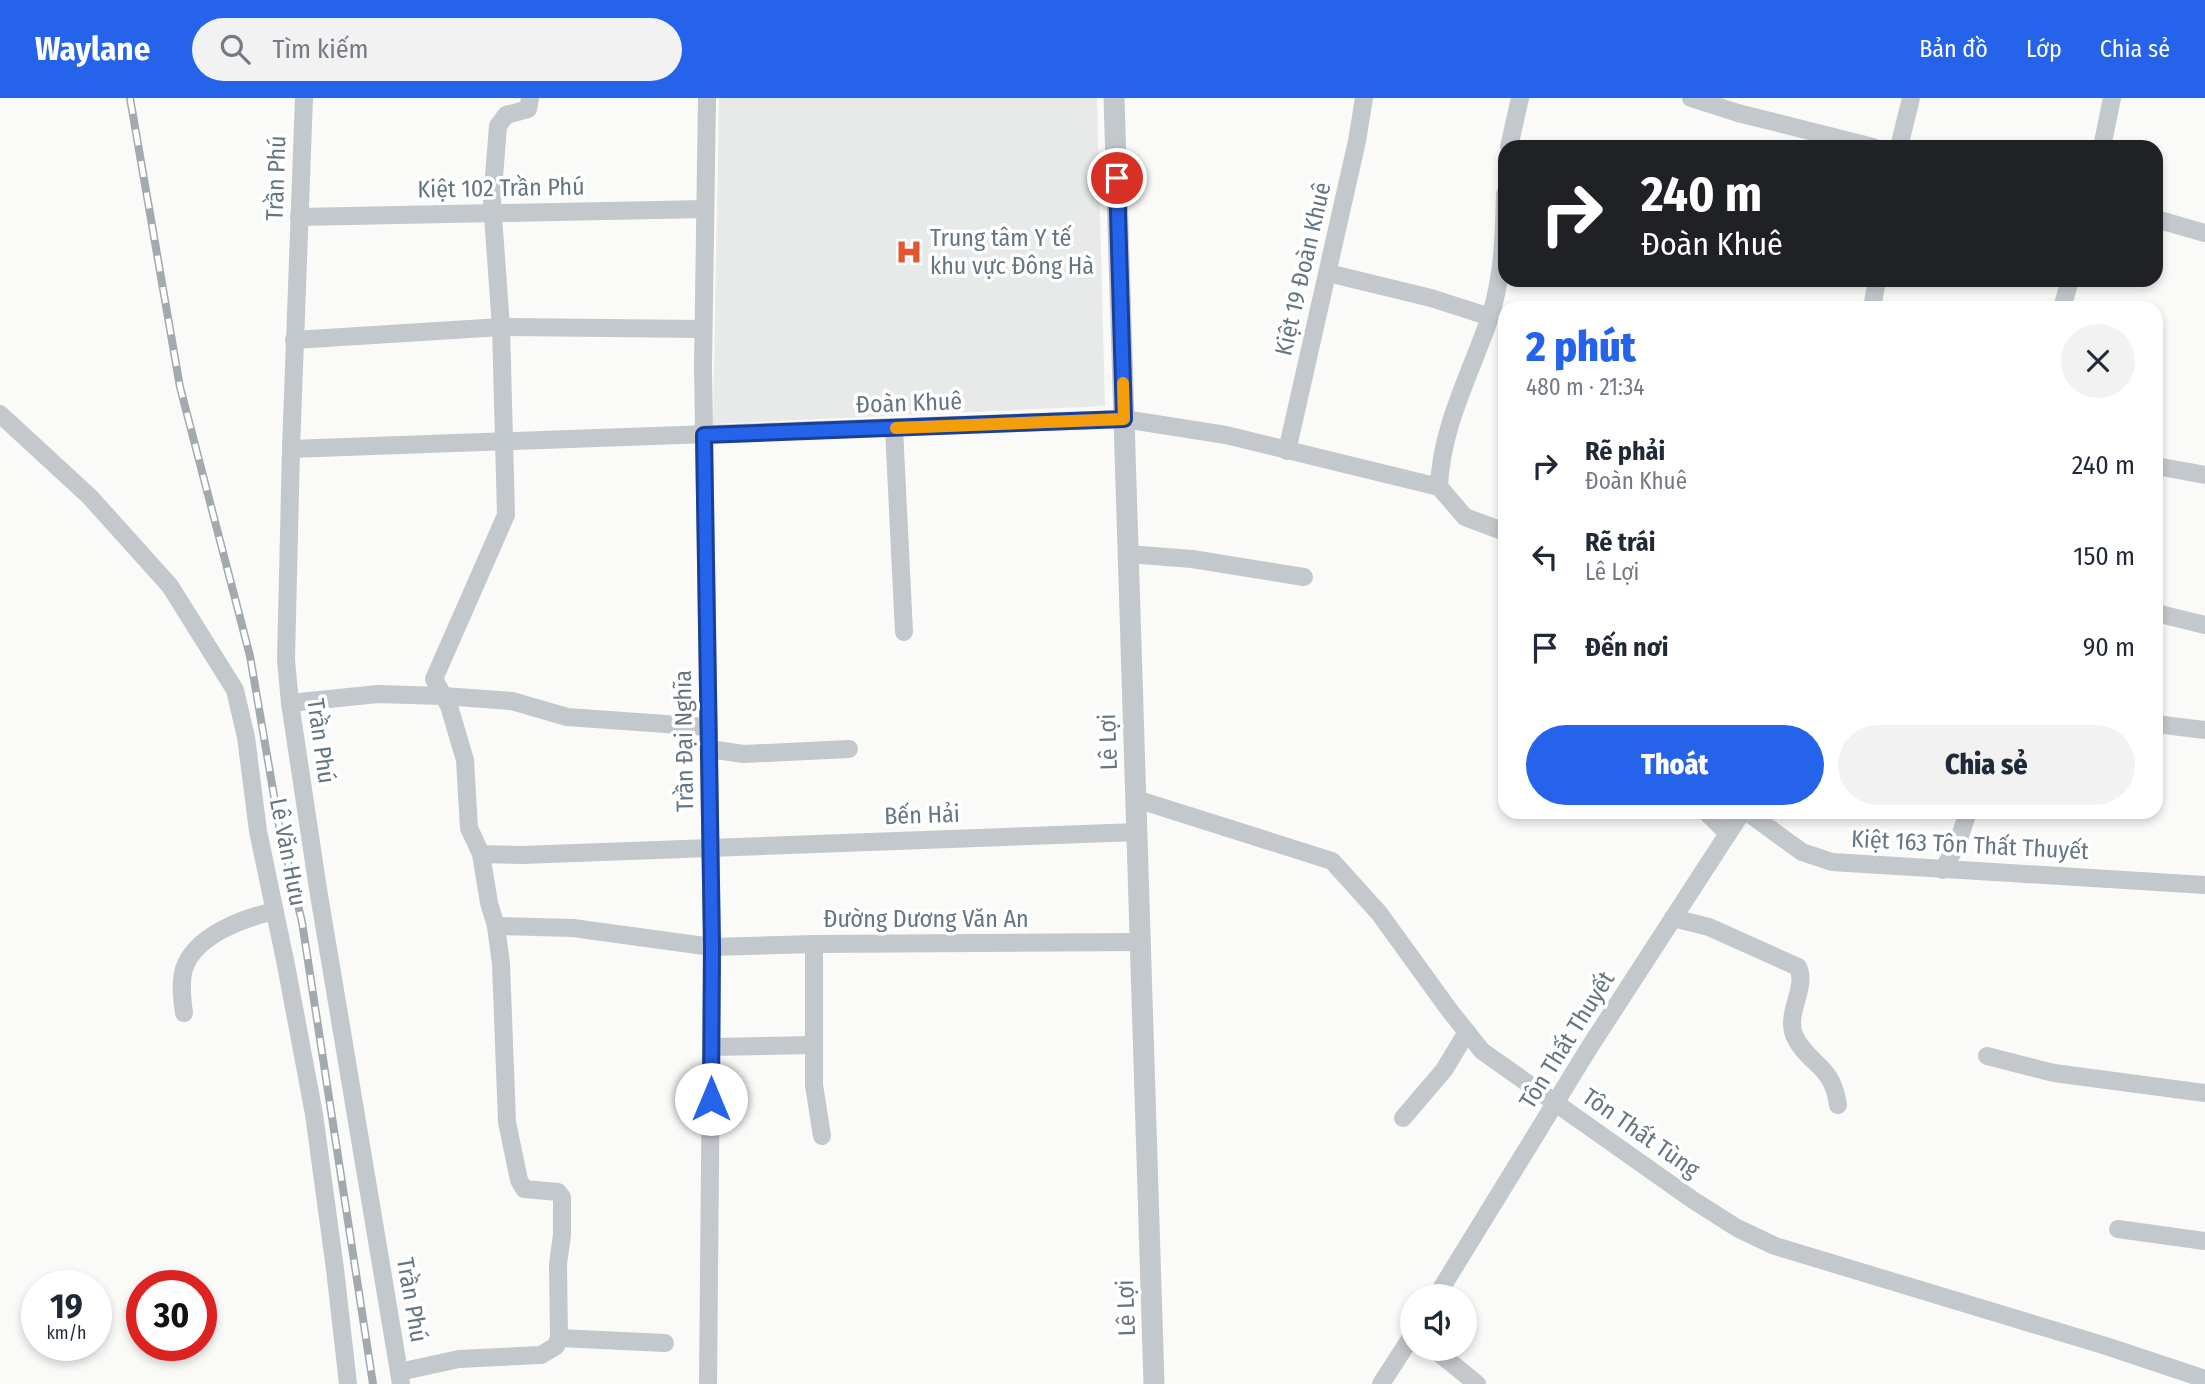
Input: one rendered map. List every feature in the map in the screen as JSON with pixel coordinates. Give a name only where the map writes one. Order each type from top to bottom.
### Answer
[{"type":"street","name":"Trần Phú","points":[[304,98],[294,340],[286,660],[318,889],[400,1378]]},
{"type":"street","points":[[400,1378],[459,1359],[541,1355],[556,1346],[559,1338],[558,1264],[562,1235],[562,1197],[558,1192],[524,1189],[519,1180],[507,1122],[503,994],[496,926],[489,903],[481,854],[469,828],[465,760],[449,706],[434,679],[506,514],[501,327],[492,213],[498,127],[506,115],[528,109],[530,98]]},
{"type":"street","name":"Trần Đại Nghĩa","points":[[707,98],[703,329],[712,947],[708,1384]]},
{"type":"street","name":"Lê Lợi","points":[[1114,98],[1154,1384]]},
{"type":"street","name":"Kiệt 19 Đoàn Khuê","points":[[1287,451],[1328,274],[1364,98]]},
{"type":"street","points":[[1511,140],[1520,98]]},
{"type":"street","points":[[1691,98],[1738,113],[1845,140]]},
{"type":"street","points":[[1901,140],[1911,98]]},
{"type":"street","points":[[2103,140],[2112,98]]},
{"type":"street","name":"Kiệt 102 Trần Phú","points":[[299,217],[705,209]]},
{"type":"street","points":[[2163,221],[2205,233]]},
{"type":"street","points":[[1328,274],[1431,298],[1490,317]]},
{"type":"street","points":[[1498,278],[1490,317],[1451,421],[1440,465],[1439,487],[1465,517],[1498,530]]},
{"type":"street","points":[[294,340],[501,327],[703,329]]},
{"type":"street","name":"Lê Văn Hưu","points":[[1,416],[90,497],[170,586],[235,690],[246,737],[258,831],[314,1114],[348,1384]]},
{"type":"street","name":"Đoàn Khuê","points":[[291,449],[1124,419],[1226,435],[1439,487]]},
{"type":"street","points":[[894,428],[905,632]]},
{"type":"street","points":[[2163,467],[2205,475]]},
{"type":"street","points":[[1128,554],[1192,559],[1304,577]]},
{"type":"street","points":[[2163,615],[2205,625]]},
{"type":"street","points":[[290,703],[378,694],[443,696],[512,701],[567,717],[708,727]]},
{"type":"street","points":[[2163,725],[2205,730]]},
{"type":"street","points":[[709,749],[744,754],[849,749]]},
{"type":"street","name":"Tôn Thất Tùng","points":[[1136,799],[1332,861],[1379,913],[1482,1051],[1737,1228],[1774,1246],[2106,1346],[2205,1380]]},
{"type":"street","points":[[1713,819],[1728,834]]},
{"type":"street","name":"Tôn Thất Thuyết","points":[[1444,1284],[1738,819]]},
{"type":"street","name":"Kiệt 163 Tôn Thất Thuyết","points":[[1757,819],[1802,852],[1832,862],[2205,885]]},
{"type":"street","points":[[1943,870],[1958,842],[1966,819]]},
{"type":"street","name":"Bến Hải","points":[[481,854],[522,855],[1137,832]]},
{"type":"street","points":[[184,1013],[183,972],[192,954],[229,926],[245,918],[275,911]]},
{"type":"street","points":[[1673,918],[1709,927],[1798,967],[1801,978],[1793,1012],[1794,1034],[1833,1083],[1838,1105]]},
{"type":"street","name":"Đường Dương Văn An","points":[[496,926],[573,928],[712,947],[1142,942]]},
{"type":"street","points":[[814,944],[814,1085],[822,1136]]},
{"type":"street","points":[[1403,1118],[1444,1070],[1467,1032]]},
{"type":"street","points":[[712,1047],[813,1045]]},
{"type":"street","points":[[1987,1056],[2054,1073],[2205,1093]]},
{"type":"street","points":[[2118,1229],[2205,1241]]},
{"type":"street","points":[[559,1338],[665,1343]]},
{"type":"street","points":[[1381,1384],[1400,1355]]},
{"type":"street","points":[[1449,1361],[1477,1384]]},
{"type":"shaded area","name":"Trung tâm Y tế khu vực Đông Hà","points":[[719,98],[1097,98],[1105,406],[713,424]]},
{"type":"railway","points":[[130,98],[180,387],[250,656],[279,825],[302,922],[373,1384]]},
{"type":"slow traffic","points":[[896,428],[1124,419],[1123,383]]},
{"type":"place","name":"Trung tâm Y tế khu vực Đông Hà","points":[[909,252]]},
{"type":"route","points":[[711,1099],[712,947],[704,435],[1124,419],[1117,178]]}]
